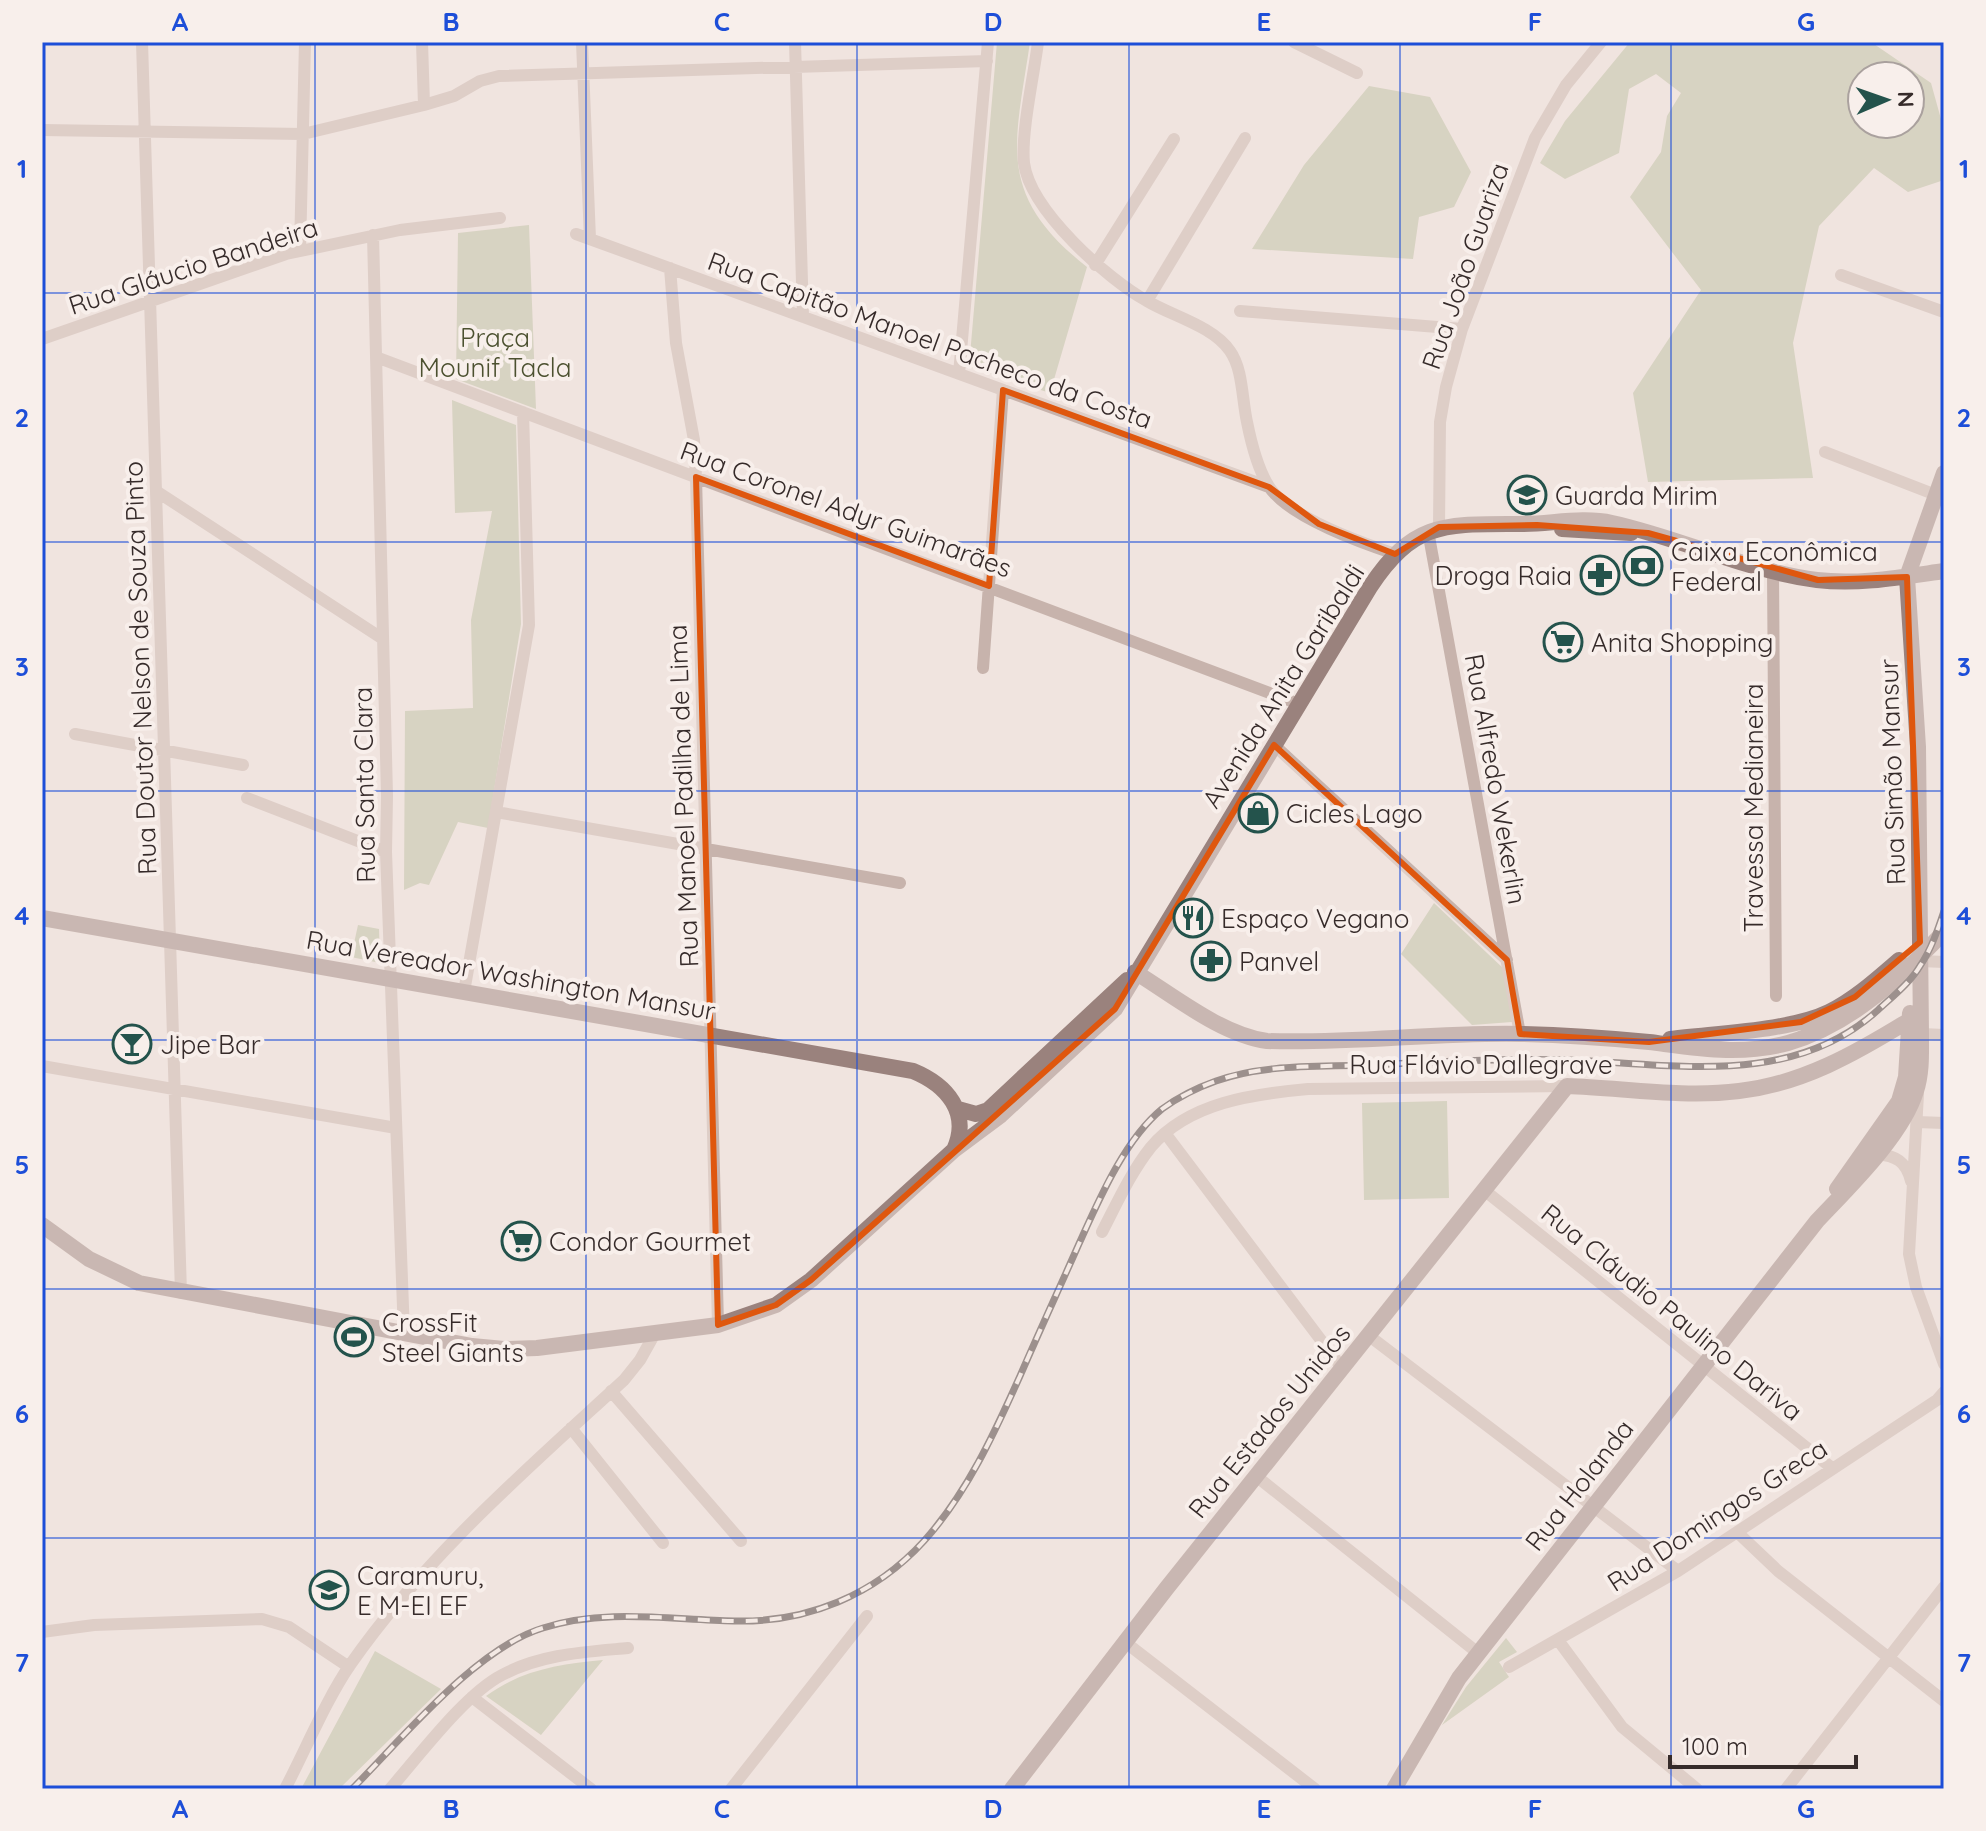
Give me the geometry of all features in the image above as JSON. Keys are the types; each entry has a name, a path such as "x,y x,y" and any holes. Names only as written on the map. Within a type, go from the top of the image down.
{"main road":[{"path":"1907,577 1944,473"},
{"path":"1434,529 1461,524 1537,525 1596,521 1648,533 1773,571 1840,582 1944,571"},
{"name":"Avenida Anita Garibaldi","path":"42,1225 89,1259 139,1283 404,1334 504,1349 654,1335 718,1325 759,1312 794,1294 954,1150 1001,1115 1115,1009 1370,587 1395,554 1434,529"},
{"name":"Rua Simão Mansur","path":"1907,577 1918,747 1921,1034 1913,1078"},
{"name":"Rua Vereador Washington Mansur","path":"42,918 913,1071 935,1083 958,1109"},
{"name":"Rua Flávio Dallegrave","path":"1649,1042 1801,1022 1828,1012 1920,956 1944,919"},
{"name":"Rua Flávio Dallegrave","path":"1135,972 1239,1035 1267,1041 1520,1034 1649,1042 1728,1052 1749,1051 1787,1043 1839,1022 1864,1006 1944,932"},
{"name":"Rua Simão Mansur","path":"1913,1078 1908,1021 1920,956"},
{"name":"Avenida Anita Garibaldi","path":"958,1109 976,1114 988,1110 1135,972"},
{"path":"1890,982 1905,979 1915,990"},
{"name":"Rua Flávio Dallegrave","path":"1567,1086 1698,1093 1740,1091 1774,1084 1834,1063 1908,1021"},
{"name":"Rua Holanda","path":"1394,1789 1446,1696 1478,1653 1817,1221 1877,1154 1904,1118 1916,1093 1913,1078"},
{"name":"Rua Holanda","path":"1817,1221 1913,1078"},
{"name":"Rua Estados Unidos","path":"1012,1789 1256,1476 1567,1086"},
{"path":"954,1150 961,1130 958,1109"}],"street":[{"name":"Rua Doutor Nelson de Souza Pinto","path":"142,42 181,1293"},
{"path":"300,250 305,42"},
{"path":"422,42 424,105"},
{"path":"582,42 590,239"},
{"path":"795,42 803,317"},
{"path":"959,374 988,42"},
{"path":"1038,42 1024,149 1026,172 1035,191 1054,219 1095,265 1147,301 1213,335 1229,350 1236,364 1251,441 1269,487"},
{"path":"1294,42 1357,73"},
{"name":"Rua João Guariza","path":"1434,529 1440,422 1462,329 1535,138 1566,85 1601,42"},
{"path":"42,130 303,134 454,96 489,78 987,61"},
{"path":"1147,301 1245,138"},
{"path":"1095,265 1174,139"},
{"name":"Rua Gláucio Bandeira","path":"42,339 300,250 373,235 500,218"},
{"name":"Rua Capitão Manoel Pacheco da Costa","path":"576,234 1269,487 1319,524 1395,554"},
{"name":"Rua Santa Clara","path":"373,235 386,852 404,1334"},
{"name":"Rua Manoel Padilha de Lima","path":"670,268 676,343 694,440 696,477 718,1325"},
{"path":"1841,275 1944,312"},
{"path":"1240,311 1462,329"},
{"name":"Rua Coronel Adyr Guimarães","path":"376,357 1299,704"},
{"path":"983,668 1003,390"},
{"path":"464,992 529,625 523,412"},
{"path":"1825,452 1936,495"},
{"path":"156,491 383,639"},
{"name":"Rua Alfredo Wekerlin","path":"1434,529 1520,1034"},
{"name":"Travessa Medianeira","path":"1773,571 1776,996"},
{"path":"75,734 243,765"},
{"path":"1274,745 1507,960"},
{"path":"247,798 386,852"},
{"path":"496,812 900,883"},
{"path":"1920,956 1944,962"},
{"path":"1921,1034 1944,1035"},
{"path":"42,1066 396,1128"},
{"name":"Rua Simão Mansur","path":"1913,1078 1917,1122 1909,1240 1912,1270 1944,1364"},
{"name":"Rua Flávio Dallegrave","path":"1102,1232 1137,1167 1165,1133 1197,1112 1277,1092 1407,1086 1567,1086"},
{"path":"1917,1122 1944,1123"},
{"path":"1165,1133 1342,1368"},
{"path":"1877,1154 1898,1158 1909,1172 1913,1185"},
{"name":"Rua Cláudio Paulino Dariva","path":"1484,1190 1832,1468"},
{"path":"285,1789 349,1667 409,1588 446,1547 632,1371 654,1335"},
{"path":"1368,1335 1678,1571"},
{"path":"611,1391 741,1541"},
{"name":"Rua Domingos Greca","path":"1509,1667 1678,1571 1937,1400 1944,1392"},
{"path":"571,1428 663,1543"},
{"path":"1256,1476 1478,1653"},
{"path":"1737,1532 1778,1571 1944,1701"},
{"path":"1786,1789 1944,1587"},
{"path":"731,1789 867,1616"},
{"path":"42,1632 94,1625 262,1619 289,1627 349,1667"},
{"path":"1558,1640 1622,1727 1697,1789"},
{"path":"1125,1642 1315,1789"},
{"path":"390,1789 472,1697 502,1675 546,1659 628,1648"},
{"path":"472,1697 591,1789"}],"highlighted area":[{"path":"1003,390 1269,487 1319,524 1395,554 1439,527 1537,525 1648,533 1818,580 1907,577 1920,942 1855,997 1801,1022 1649,1042 1520,1034 1507,960 1274,745 1115,1009 811,1280 776,1305 718,1325 696,477 989,586"}],"green space":[{"path":"997,42 1030,42 1017,139 1018,166 1037,216 1058,241 1087,267 1050,393 969,367"},
{"path":"1630,42 1871,42 1897,60 1846,60 1846,140 1926,140 1926,80 1931,83 1944,130 1944,180 1908,192 1874,168 1819,226 1793,343 1813,478 1648,482 1633,393 1701,290 1630,197 1661,152 1667,116 1681,93 1656,74 1629,89 1619,153 1565,179 1540,163 1565,121"},
{"path":"1369,86 1430,97 1471,172 1454,207 1419,217 1413,259 1252,249 1304,165"},
{"name":"Praça Mounif Tacla","path":"529,225 536,409 456,379 458,233"},
{"path":"452,400 516,425 521,624 488,828 458,822 429,885 420,883 404,890 405,711 473,708 471,620 492,511 455,513"},
{"path":"1434,903 1504,969 1512,1022 1472,1025 1401,954"},
{"path":"358,925 379,929 380,963 351,957"},
{"path":"1447,1101 1449,1198 1364,1200 1362,1103"},
{"path":"1506,1638 1517,1652 1499,1662 1509,1677 1442,1725 1466,1687"},
{"path":"375,1651 441,1689 339,1789 301,1789"},
{"path":"603,1660 541,1735 486,1696 527,1674"}],"railway":[{"path":"352,1789 466,1675 518,1639 543,1628 590,1618 734,1621 788,1617 813,1611 862,1591 905,1560 939,1523 990,1441 1094,1210 1124,1154 1148,1122 1181,1097 1209,1083 1234,1076 1290,1067 1518,1060 1691,1067 1770,1061 1808,1051 1844,1035 1878,1010 1916,972 1931,946 1944,911"}],"place":[{"name":"Guarda Mirim","path":"1527,495"},
{"name":"Caixa Econômica Federal","path":"1643,566"},
{"name":"Droga Raia","path":"1600,575"},
{"name":"Anita Shopping","path":"1563,642"},
{"name":"Cicles Lago","path":"1258,813"},
{"name":"Espaço Vegano","path":"1193,918"},
{"name":"Panvel","path":"1211,961"},
{"name":"Jipe Bar","path":"132,1044"},
{"name":"Condor Gourmet","path":"521,1241"},
{"name":"CrossFit Steel Giants","path":"354,1337"},
{"name":"Caramuru, E M-EI EF","path":"329,1590"}]}
